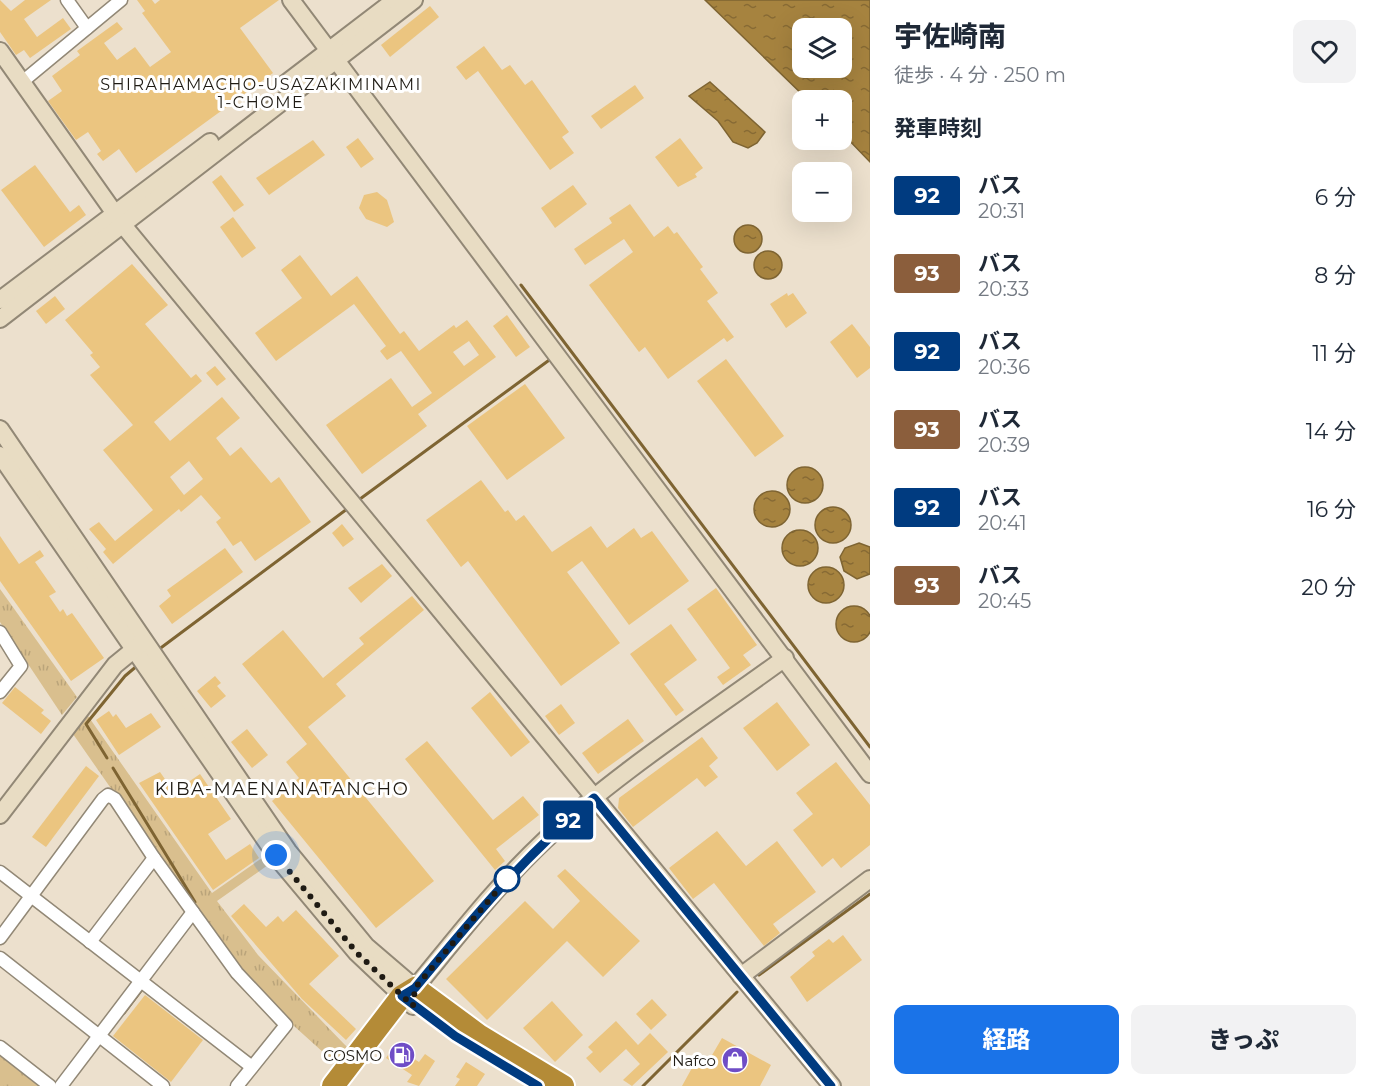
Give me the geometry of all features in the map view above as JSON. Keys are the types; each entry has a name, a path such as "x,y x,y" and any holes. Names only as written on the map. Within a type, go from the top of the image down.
{"highway":[{"path":"333,1086 410,997"},
{"path":"351,1086 410,997"},
{"path":"410,997 464,1042 538,1086"},
{"path":"410,997 562,1086"}],"street":[{"path":"67,0 87,28"},
{"path":"21,82 121,0"},
{"path":"291,0 870,774"},
{"path":"332,56 395,0"},
{"path":"0,319 119,220 332,56 414,0"},
{"path":"1,56 119,220 831,1086"},
{"path":"0,300 119,220"},
{"path":"0,429 280,861 357,953 410,997 498,887 545,840 594,798 785,658"},
{"path":"0,455 138,645"},
{"path":"0,632 21,666 0,692"},
{"path":"0,815 115,665 138,645"},
{"path":"1,933 108,795 115,800 237,973 286,1025 237,1086"},
{"path":"90,942 154,858"},
{"path":"0,872 252,1067"},
{"path":"741,976 870,879"},
{"path":"61,1086 193,912"},
{"path":"0,958 163,1086"},
{"path":"0,1047 50,1086"}],"green space":[{"path":"0,589 77,697 62,715 0,622"},
{"path":"88,716 212,893 262,858 268,865 217,901 258,955 347,1047 335,1063 294,1026 240,968 193,906 73,734"},
{"path":"0,1056 40,1086 0,1086"}],"water":[{"path":"705,0 870,0 870,162 852,143 852,90 798,90"},
{"path":"710,82 765,132 757,143 748,148 733,142 718,121 689,96"},
{"path":"748,225 758,229 762,239 758,249 748,253 738,249 734,239 738,229"},
{"path":"768,251 778,255 782,265 778,275 768,279 758,275 754,265 758,255"},
{"path":"805,467 818,472 823,485 818,498 805,503 792,498 787,485 792,472"},
{"path":"772,491 785,496 790,509 785,522 772,527 759,522 754,509 759,496"},
{"path":"833,507 846,512 851,525 846,538 833,543 820,538 815,525 820,512"},
{"path":"800,530 813,535 818,548 813,561 800,566 787,561 782,548 787,535"},
{"path":"859,543 870,547 870,574 857,579 844,571 840,557 845,548"},
{"path":"826,567 839,572 844,585 839,598 826,603 813,598 808,585 813,572"},
{"path":"854,606 867,611 870,617 870,631 867,637 854,642 841,637 836,624 841,611"}],"building":[{"path":"0,0 11,11 25,0 51,0 24,19 37,37 63,18 71,29 30,58 24,50 16,55 0,32"},
{"path":"137,0 152,0 155,4 160,0 279,0 240,28 273,73 136,173 119,149 103,161 97,154 101,151 88,132 76,140 48,101 62,91 52,76 80,55 77,51 117,22 123,29 104,43 117,60 135,47 150,67 171,52 142,13 145,11"},
{"path":"430,6 439,17 390,57 381,45"},
{"path":"484,46 502,70 510,65 525,85 532,80 569,132 562,137 574,153 550,170 478,71 466,80 456,67"},
{"path":"635,85 644,98 601,129 591,116"},
{"path":"358,138 374,159 361,168 346,147"},
{"path":"680,138 703,168 695,174 697,177 678,187 655,157"},
{"path":"313,140 325,155 269,195 256,178"},
{"path":"35,165 70,212 79,205 86,215 44,247 1,190"},
{"path":"221,175 244,205 234,212 212,182"},
{"path":"573,185 587,204 555,228 541,208"},
{"path":"377,192 387,200 394,222 387,227 366,219 359,208 364,195"},
{"path":"630,204 654,237 668,226 674,234 677,232 703,267 700,269 718,293 707,301 734,337 727,342 724,338 668,379 645,347 639,352 589,285 633,252 624,239 585,265 574,249 612,223 609,218"},
{"path":"233,217 256,248 242,258 220,227"},
{"path":"300,255 331,296 357,276 400,334 404,331 419,351 454,325 456,328 467,320 496,357 418,414 427,426 362,474 326,425 391,378 412,407 432,393 401,351 387,360 380,351 386,346 354,304 276,361 255,333 302,298 281,270","holes":["469,341 479,355 464,366 453,352"]},
{"path":"132,264 168,305 145,324 191,378 196,374 202,381 154,422 170,441 222,397 240,418 216,438 230,456 241,447 271,483 279,477 311,522 255,561 241,541 233,546 216,522 221,518 201,495 181,512 179,509 113,564 103,552 106,549 89,529 99,522 115,541 153,510 103,450 133,425 90,375 100,367 90,355 93,353 65,320","holes":["189,461 203,479 184,495 170,477"]},
{"path":"787,293 788,296 793,293 807,313 786,328 770,304"},
{"path":"55,296 65,309 46,324 36,311"},
{"path":"507,315 530,347 516,357 493,326"},
{"path":"852,324 870,347 870,368 857,378 830,342"},
{"path":"726,359 784,436 755,457 697,381"},
{"path":"215,366 226,379 217,386 206,373"},
{"path":"525,384 565,438 507,480 467,426"},
{"path":"481,480 505,512 508,510 516,521 524,515 552,552 591,526 607,548 634,528 641,538 652,531 689,581 629,625 582,561 567,572 620,643 561,686 468,561 461,567 426,520"},
{"path":"342,524 354,539 343,547 332,533"},
{"path":"0,536 19,564 40,550 44,556 35,562 56,592 49,596 60,612 63,609 67,616 72,613 104,658 71,681 0,581"},
{"path":"225,548 243,572 172,624 159,606 171,596 167,590"},
{"path":"382,564 392,576 361,603 348,588"},
{"path":"716,588 757,645 743,655 751,665 723,685 717,677 730,668 687,609"},
{"path":"412,596 424,610 336,684 346,696 308,727 434,881 376,928 272,801 299,778 286,762 307,744 242,664 283,630 323,678 364,644 359,638"},
{"path":"671,624 697,660 664,684 684,710 676,716 630,654"},
{"path":"215,676 221,683 217,686 226,696 211,708 197,691"},
{"path":"15,687 44,710 41,713 51,721 41,734 2,703"},
{"path":"490,692 530,742 511,757 471,708"},
{"path":"777,702 810,745 777,771 743,728"},
{"path":"561,704 575,723 559,735 545,716"},
{"path":"109,711 113,717 116,714 126,728 151,713 161,727 119,755 96,720"},
{"path":"628,719 644,741 598,774 582,753"},
{"path":"247,729 268,755 252,768 231,742"},
{"path":"702,737 718,758 709,766 718,777 705,787 697,778 633,827 618,808 619,798"},
{"path":"427,741 493,820 523,796 539,815 496,849 505,861 495,870 405,759"},
{"path":"836,762 870,805 870,845 841,868 833,858 822,867 793,830 813,814 796,793"},
{"path":"86,766 99,776 46,847 32,837"},
{"path":"160,772 174,792 200,774 231,819 208,834 226,860 250,844 259,858 213,890 139,783"},
{"path":"717,831 746,866 777,841 816,892 773,924 780,933 764,946 714,883 693,899 669,868"},
{"path":"565,869 640,941 603,977 567,941 487,1020 446,979 525,901 553,929 580,901 557,876"},
{"path":"244,904 266,927 278,916 283,922 296,910 339,956 309,984 356,1029 346,1040 302,999 231,916"},
{"path":"843,935 862,960 807,1002 790,977 815,956 812,952 829,939 833,943"},
{"path":"145,995 203,1040 171,1082 113,1036"},
{"path":"652,999 667,1015 651,1030 636,1014"},
{"path":"552,1001 583,1035 555,1062 523,1028"},
{"path":"616,1021 638,1045 650,1033 668,1052 632,1086 623,1080 640,1064 626,1049 600,1073 586,1058 593,1052 588,1047"},
{"name":"Nafco","path":"722,1038 771,1065 760,1086 682,1086 698,1057 708,1062"},
{"path":"394,1046 419,1062 425,1054 435,1061 419,1086 407,1082 412,1075 386,1058"},
{"path":"466,1062 485,1074 477,1086 455,1086 460,1079 456,1077"}],"waterway":[{"path":"521,285 870,747"},
{"path":"360,499 552,358"},
{"path":"158,650 347,509"},
{"path":"107,758 86,724 125,676 138,665"},
{"path":"113,768 195,902"},
{"path":"759,975 870,894"},
{"path":"124,1013 143,988"},
{"path":"643,1086 737,992"}],"bus line":[{"name":"92","path":"538,1086 455,1036 402,996 415,988 498,887 545,840 594,798 831,1086"}],"place":[{"name":"COSMO","path":"402,1055"},
{"name":"Nafco","path":"735,1060"}],"district":[{"name":"SHIRAHAMACHO-USAZAKIMINAMI 1-CHOME","path":"261,93"},
{"name":"KIBA-MAENANATANCHO","path":"282,789"}],"route":[{"path":"276,855 357,953 413,1006 415,988 513,872 507,879"}]}
